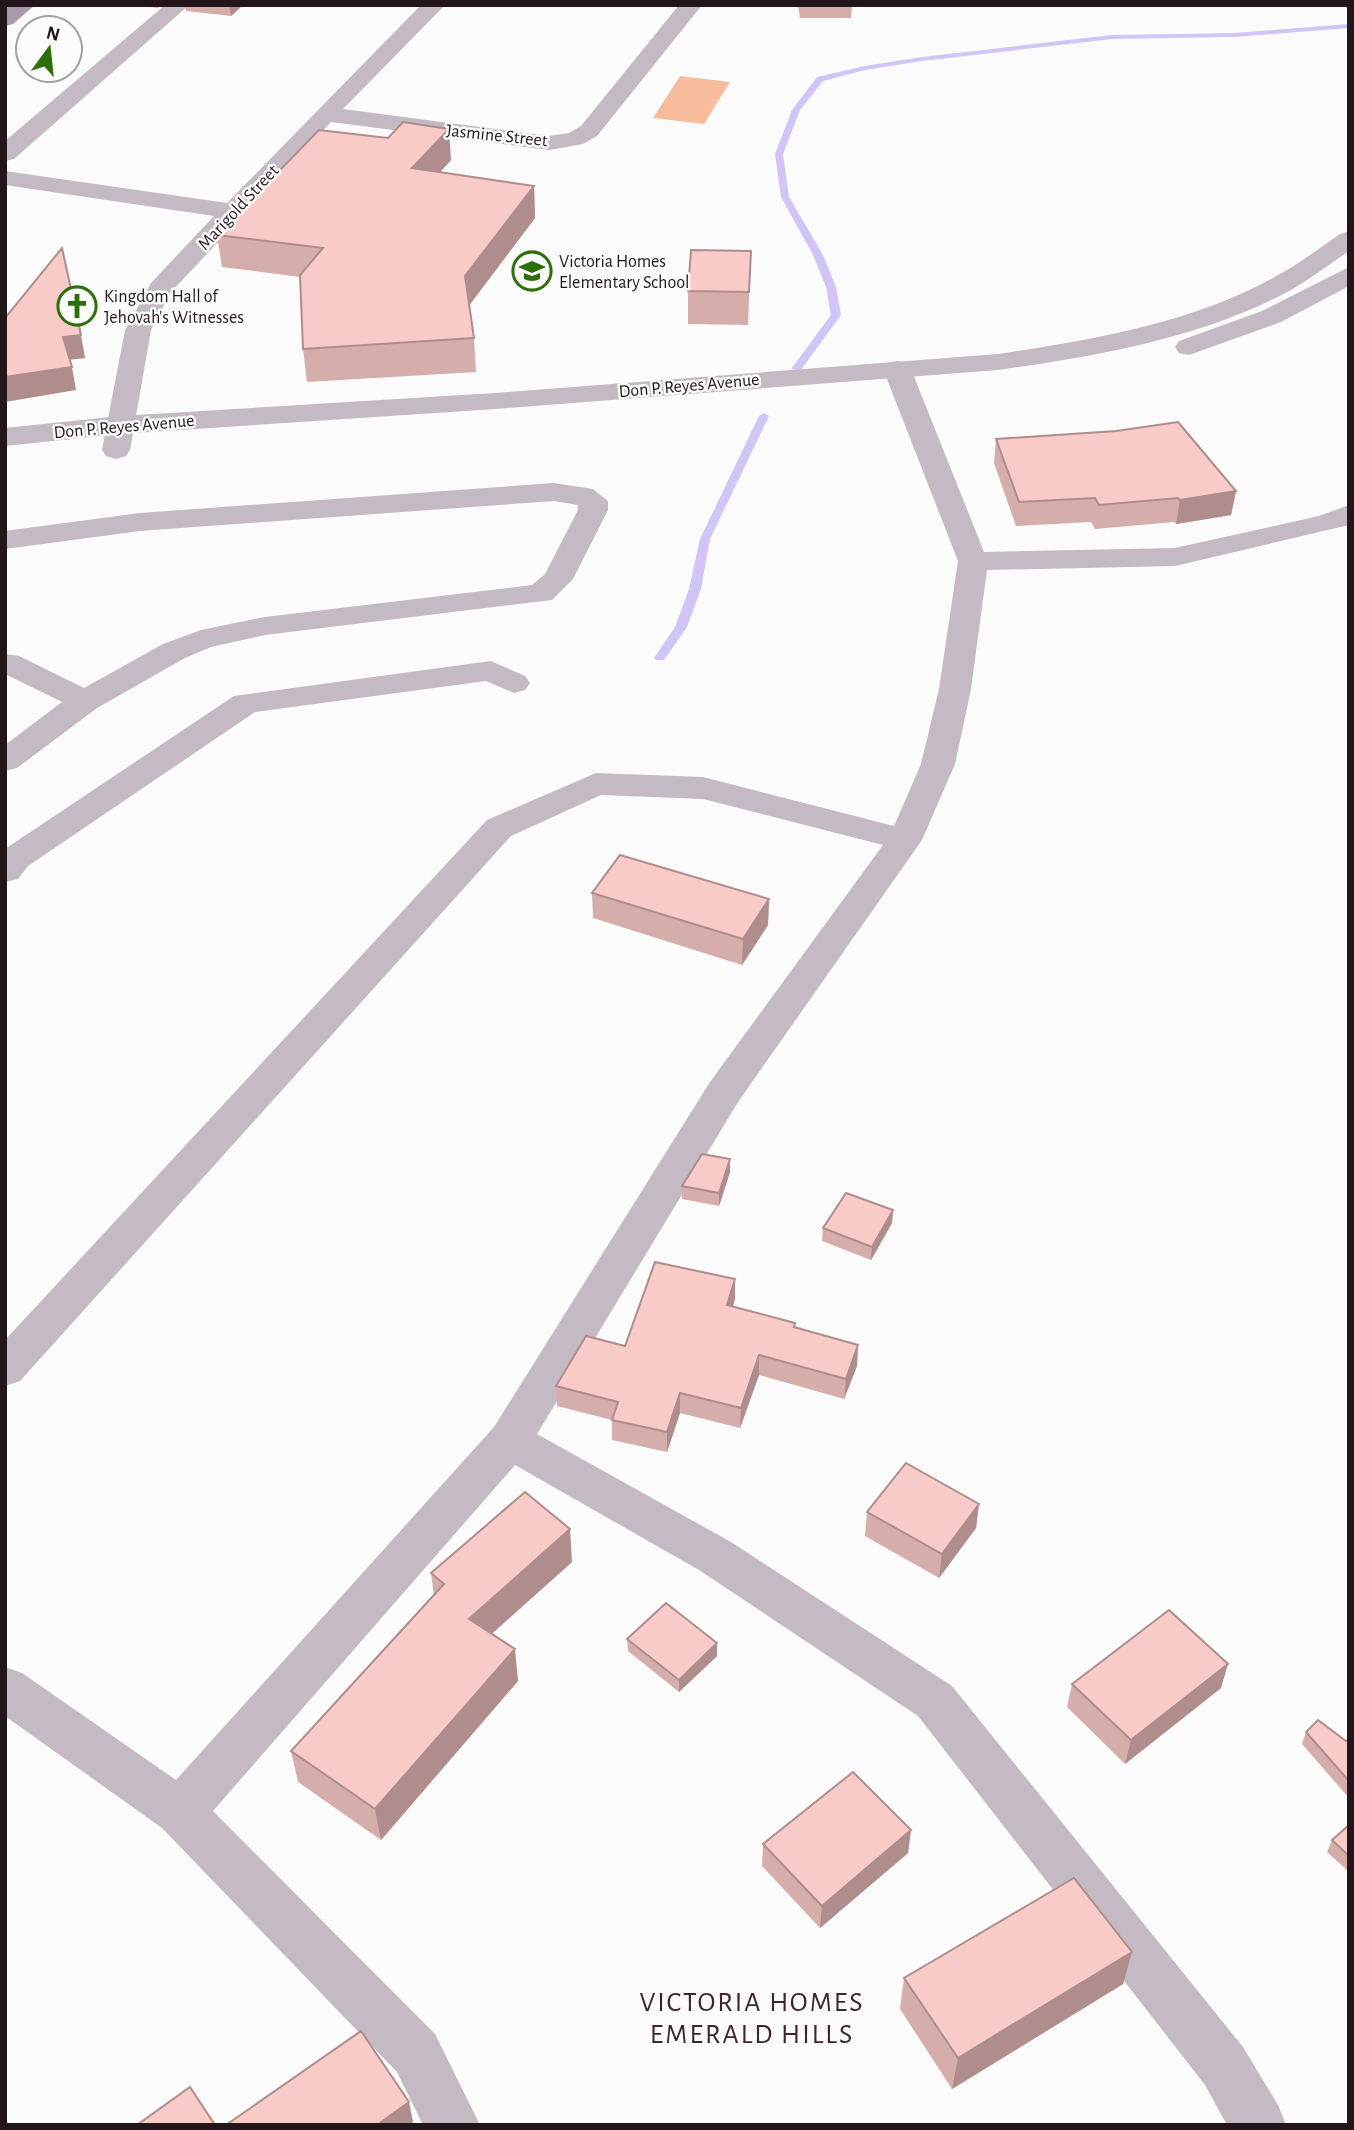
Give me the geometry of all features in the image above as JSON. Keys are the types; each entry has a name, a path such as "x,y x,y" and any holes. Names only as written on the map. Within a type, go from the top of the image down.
{"main road":[{"path":"5,19 24,5"}],"street":[{"path":"5,153 178,5"},
{"name":"Marigold Street","path":"118,437 138,330 160,289 325,114 434,5"},
{"name":"Jasmine Street","path":"325,114 549,143 575,139 589,131 691,5"},
{"path":"5,178 235,212"},
{"name":"Don P. Reyes Avenue","path":"901,380 1076,351 1211,314 1274,288 1349,239"},
{"name":"Don P. Reyes Avenue","path":"5,437 118,437 535,421 901,380 1095,372 1243,330 1310,300 1349,275"},
{"path":"180,1812 510,1440 724,1092 905,839 938,764 956,689 973,561 901,380"},
{"name":"Don P. Reyes Avenue","path":"5,460 118,437"},
{"path":"5,540 140,522 554,492 583,495 593,502 593,510 558,579 541,593 265,626 201,640 174,651 85,701 5,761"},
{"path":"973,561 1175,557 1342,523"},
{"path":"8,663 85,701"},
{"path":"9,861 246,703 491,671 514,683"},
{"path":"5,1369 499,828 596,784 703,788 905,839"},
{"path":"510,1440 715,1556 934,1701 1224,2066 1258,2125"},
{"path":"5,1688 180,1812 416,2053 452,2125"}],"shaded area":[{"path":"680,76 730,82 704,124 653,118"}],"building":[{"path":"403,122 449,129 412,168 534,186 465,276 474,338 303,349 300,275 323,248 217,235 319,130 388,138"},
{"path":"62,248 81,335 63,337 72,367 5,377 5,318"},
{"path":"691,250 751,251 749,292 688,291"},
{"path":"1178,422 1236,491 1180,500 1178,498 1099,505 1095,498 1019,502 996,439 1116,431"},
{"path":"620,855 769,899 743,939 592,893"},
{"path":"702,1154 730,1159 719,1193 682,1186"},
{"path":"846,1193 893,1210 872,1247 823,1228"},
{"path":"655,1262 735,1279 727,1305 795,1323 794,1327 858,1345 846,1379 759,1355 741,1408 680,1393 667,1432 612,1420 618,1402 556,1386 586,1336 625,1346"},
{"path":"906,1463 979,1504 942,1554 867,1512"},
{"path":"525,1492 570,1529 469,1619 515,1649 375,1809 291,1751 444,1584 431,1573"},
{"path":"666,1603 717,1643 679,1680 627,1639"},
{"path":"1169,1610 1228,1664 1131,1740 1072,1684"},
{"path":"1318,1720 1346,1741 1349,1739 1349,1781 1306,1732"},
{"path":"853,1772 911,1830 822,1906 763,1844"},
{"path":"1349,1825 1349,1856 1332,1840"},
{"path":"1074,1878 1132,1952 958,2058 904,1978"},
{"path":"361,2031 409,2102 377,2125 226,2125"},
{"path":"190,2087 215,2125 137,2125"}],"waterway":[{"path":"796,369 836,315 831,287 818,255 785,197 779,154 796,110 820,79 865,68 922,59 1112,37 1234,35 1349,26"},
{"path":"660,658 681,627 695,589 705,539 764,416"}],"place":[{"name":"Victoria Homes Elementary School","path":"532,271"},
{"name":"Kingdom Hall of Jehovah's Witnesses","path":"77,306"}],"district":[{"name":"VICTORIA HOMES EMERALD HILLS","path":"752,2017"}]}
